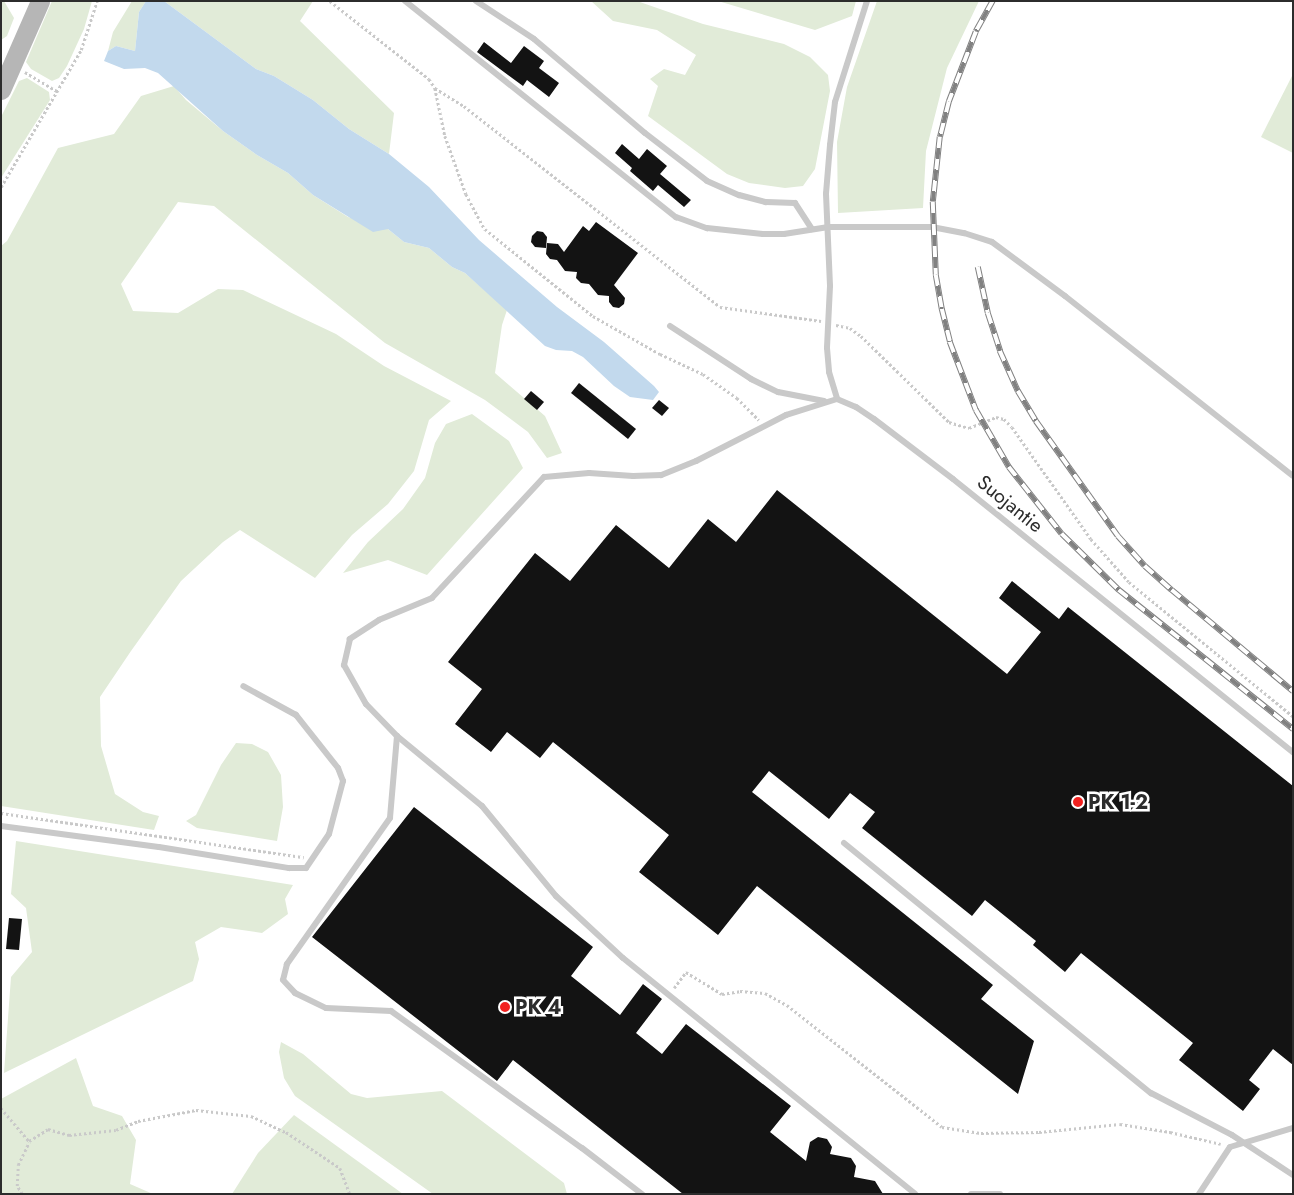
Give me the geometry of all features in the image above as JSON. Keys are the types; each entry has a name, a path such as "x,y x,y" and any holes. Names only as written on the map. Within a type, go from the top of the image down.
{"main road":[{"path":"1,90 40,1"}],"lane":[{"path":"405,1 676,217 706,228 763,234 828,227 932,227 964,233 992,242 1065,296 1293,476"},
{"path":"476,1 534,39 645,133 707,181 739,195 766,202 795,203 812,230"},
{"path":"867,1 835,102 826,194 830,286 828,322 829,372 837,399 786,415 696,461 661,475 633,476 589,473 544,477 432,598 378,620 350,639 344,665 366,704 397,736 482,806 556,896 623,958 915,1194"},
{"path":"670,326 751,379 778,392 828,401"},
{"name":"Suojantie","path":"837,399 868,415 953,479 1293,752"},
{"path":"1,826 159,847 290,868 306,868 329,834 343,781 338,768 296,715 243,686"},
{"path":"397,736 390,818 287,964 283,980 295,993 326,1008 391,1011 582,1148 642,1194"},
{"path":"844,844 1151,1093 1232,1136 1293,1175"},
{"path":"1199,1194 1230,1147 1293,1128"},
{"path":"970,1194 1000,1194"}],"path":[{"path":"1,187 82,50 97,1"},
{"path":"330,1 429,79 435,88 445,136 466,194 485,229 593,316 660,354 703,374 737,398 759,420 763,427"},
{"path":"23,71 58,92"},
{"path":"435,88 464,106 720,308 828,322 850,328 861,336 949,422 969,428 996,417 1004,419 1012,427 1091,540 1129,582 1293,716"},
{"path":"1,813 314,858"},
{"path":"668,995 686,972 722,994 740,991 765,993 786,1005 942,1128 981,1133 1039,1132 1120,1124 1170,1132 1230,1147"},
{"path":"1,1108 29,1141"},
{"path":"22,1194 17,1186 18,1165 29,1141 48,1129 69,1135 116,1130 138,1121 196,1110 251,1116 286,1132 340,1168 350,1194"}],"green space":[{"path":"1,1 4,1 14,18 7,36 1,40"},
{"path":"52,1 92,1 84,29 67,66 59,78 52,81 31,69 26,62"},
{"path":"132,1 146,1 139,12 135,51 116,46 108,51 113,32"},
{"path":"164,1 313,1 300,21 394,113 389,154 349,129 313,100 274,76 256,69"},
{"path":"591,1 637,1 703,24 784,44 810,57 828,75 830,91 815,169 803,186 785,188 749,183 727,174 648,116 658,86 650,79 664,69 685,75 696,55 657,30 613,21"},
{"path":"718,1 856,1 852,16 815,30"},
{"path":"877,1 979,1 947,68 926,151 923,208 838,213 837,142 847,87"},
{"path":"1293,74 1293,153 1261,137"},
{"path":"27,78 49,92 50,100 1,178 1,117 19,81"},
{"path":"174,86 186,100 223,131 257,155 288,173 313,195 348,217 388,229 404,242 429,248 452,267 465,273 507,310 502,325 495,373 545,416 562,453 547,458 528,432 485,400 385,343 214,206 178,202 121,284 133,311 178,313 218,289 243,290 336,334 384,366 451,401 429,420 414,471 388,504 352,535 315,578 240,530 223,542 181,581 131,651 100,697 101,746 115,794 143,812 159,816 154,830 1,806 1,246 7,241 58,148 114,134 141,96"},
{"path":"472,414 509,441 523,468 427,575 388,560 343,573 368,542 403,509 425,478 435,443 446,424"},
{"path":"236,743 252,744 268,752 281,775 283,807 277,841 197,828 186,821 196,815 221,765"},
{"path":"16,841 293,885 285,899 288,914 262,933 221,927 195,942 199,959 193,981 4,1073 11,977 32,952 26,908 11,894"},
{"path":"281,1042 303,1054 351,1094 367,1098 442,1091 564,1183 567,1194 433,1194 295,1096 284,1078 279,1052"},
{"path":"76,1058 93,1106 122,1116 136,1140 130,1184 153,1194 1,1194 1,1099"},
{"path":"294,1115 403,1194 232,1194 258,1153"}],"water":[{"path":"146,1 164,1 256,69 274,76 313,100 349,129 389,154 429,187 479,240 557,307 604,342 654,386 659,392 653,400 630,397 614,386 583,357 572,351 556,350 545,346 465,273 452,267 429,248 404,242 388,229 373,232 313,195 288,173 257,155 223,131 158,73 145,68 124,69 104,61 108,51 116,46 135,51 139,12"}],"building":[{"path":"484,42 511,63 524,46 544,61 539,68 559,83 549,97 527,80 523,86 477,52"},
{"path":"622,144 639,159 647,149 667,166 660,174 691,200 684,207 658,185 653,191 630,171 632,168 615,153"},
{"path":"596,222 638,253 614,285 625,298 624,304 619,308 613,307 609,302 609,296 598,295 589,284 581,283 576,278 577,272 565,271 557,260 550,259 546,254 547,243 558,244 564,252 583,226 589,231"},
{"path":"537,231 543,232 547,237 546,248 535,247 531,242 532,236"},
{"path":"579,383 636,429 628,439 571,393"},
{"path":"531,391 544,402 537,410 524,399"},
{"path":"659,400 669,408 662,416 652,408"},
{"name":"PK 1-2","path":"777,490 1007,674 1041,632 999,598 1012,581 1059,619 1068,607 1293,786 1293,1065 1273,1049 1249,1080 1260,1089 1243,1111 1179,1060 1193,1043 1081,953 1065,972 1033,945 1036,941 985,900 972,916 862,828 875,812 850,793 829,819 769,771 752,792 993,985 981,999 1034,1041 1018,1094 757,886 718,935 639,872 669,835 553,742 540,758 507,732 491,752 455,724 482,689 448,662 535,553 570,581 616,525 669,568 708,519 736,542"},
{"name":"PK 4","path":"414,807 593,947 571,976 620,1015 643,984 662,999 636,1033 662,1054 686,1024 791,1106 770,1132 806,1161 810,1142 818,1137 827,1139 832,1147 830,1154 851,1158 856,1166 854,1177 875,1181 883,1194 683,1194 513,1060 497,1081 312,937"},
{"path":"9,918 22,919 19,950 6,949"}],"railway":[{"path":"993,1 976,32 949,102 940,137 933,202 936,275 942,309 950,342 976,410 1009,467 1062,534 1119,590 1293,729"},
{"path":"978,267 988,313 1000,351 1018,391 1036,421 1118,536 1145,566 1172,590 1293,691"}],"place":[{"name":"PK 1-2","path":"1078,802"},
{"name":"PK 4","path":"505,1007"}]}
